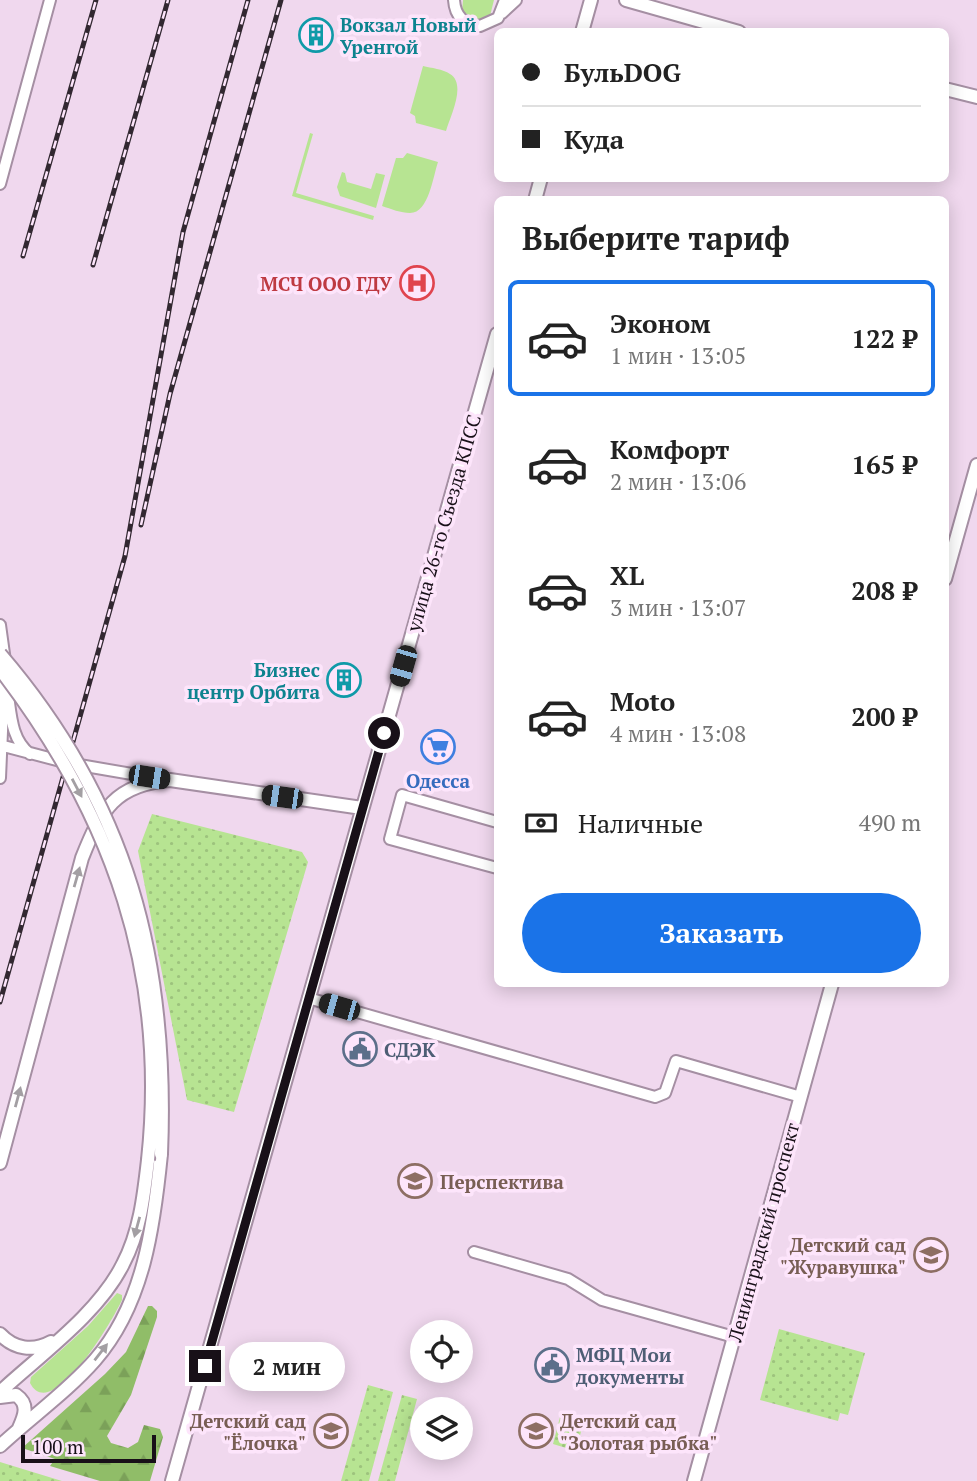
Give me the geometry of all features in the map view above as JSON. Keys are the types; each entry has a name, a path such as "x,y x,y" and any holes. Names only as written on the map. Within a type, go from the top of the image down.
{"main road":[{"path":"583,28 591,0"},
{"path":"626,0 725,28"},
{"path":"949,90 977,97"},
{"name":"улица 26-го Съезда КПСС","path":"173,1481 494,345"},
{"path":"949,565 977,465"},
{"path":"0,1446 53,1401 95,1360 115,1333 128,1309 141,1272 153,1220 161,1154 162,1084 158,1004 149,951 135,896 113,835 85,777 51,721 2,661"},
{"path":"0,1394 90,1310 124,1264 136,1233 145,1192 152,1124 151,1039 139,954 125,899 103,839 62,758 2,661"},
{"path":"0,1163 75,882 89,841 103,816 127,790 148,782 170,780 362,808"},
{"name":"Ленинградский проспект","path":"694,1481 831,987"},
{"path":"0,1334 23,1348 43,1346 61,1336"},
{"path":"0,1394 16,1395 23,1401 25,1413 19,1428"}],"street":[{"path":"0,184 4,153 50,0"},
{"path":"454,0 458,16 468,24 486,25 498,18 516,0"},
{"path":"498,18 505,0"},
{"path":"0,625 0,778"},
{"path":"2,661 15,733 23,748 31,754"},
{"path":"0,745 93,768 170,780"},
{"path":"494,821 402,795 390,839 494,867"},
{"path":"308,998 655,1097 665,1093 676,1061 801,1097"},
{"path":"474,1252 568,1279 602,1300 734,1337"}],"green space":[{"path":"463,0 494,0 490,16 483,21 462,12"},
{"path":"423,66 444,71 455,79 456,101 446,131 416,123 415,116 410,113"},
{"path":"310,133 313,134 296,193 374,216 373,220 292,196"},
{"path":"407,153 438,162 426,201 422,207 410,213 382,206 396,158 403,158"},
{"path":"342,172 345,173 347,182 371,189 376,173 385,175 376,208 340,196 337,187"},
{"path":"152,814 302,852 308,862 234,1112 187,1100 138,851"},
{"path":"117,1293 122,1295 122,1300 81,1364 67,1380 53,1390 40,1392 30,1383 31,1377 88,1326"},
{"path":"148,1306 157,1311 157,1317 131,1395 107,1436 111,1443 128,1448 138,1442 144,1425 160,1429 163,1437 150,1481 100,1481 50,1466 55,1459 22,1448 126,1352"},
{"path":"779,1329 865,1353 848,1415 840,1413 838,1421 760,1400"},
{"path":"368,1385 393,1392 369,1481 341,1481"},
{"path":"402,1395 410,1397 410,1425 395,1481 378,1481"},
{"path":"560,1417 583,1424 576,1451 553,1444"},
{"path":"0,1462 62,1481 0,1481"}],"railway":[{"path":"23,256 96,0"},
{"path":"93,265 168,0"},
{"path":"0,1002 125,556 183,232 248,0"},
{"path":"141,525 170,394 281,0"}],"place":[{"name":"Вокзал Новый Уренгой","path":"316,35"},
{"name":"МСЧ ООО ГДУ","path":"417,283"},
{"name":"Бизнес центр Орбита","path":"344,680"},
{"name":"Одесса","path":"438,747"},
{"name":"СДЭК","path":"360,1049"},
{"name":"Перспектива","path":"415,1181"},
{"name":"Детский сад \"Журавушка\"","path":"931,1255"},
{"name":"МФЦ Мои документы","path":"552,1365"},
{"name":"Детский сад \"Ёлочка\"","path":"331,1431"},
{"name":"Детский сад \"Золотая рыбка\"","path":"536,1431"}],"route":[{"path":"205,1366 384,733"}]}
